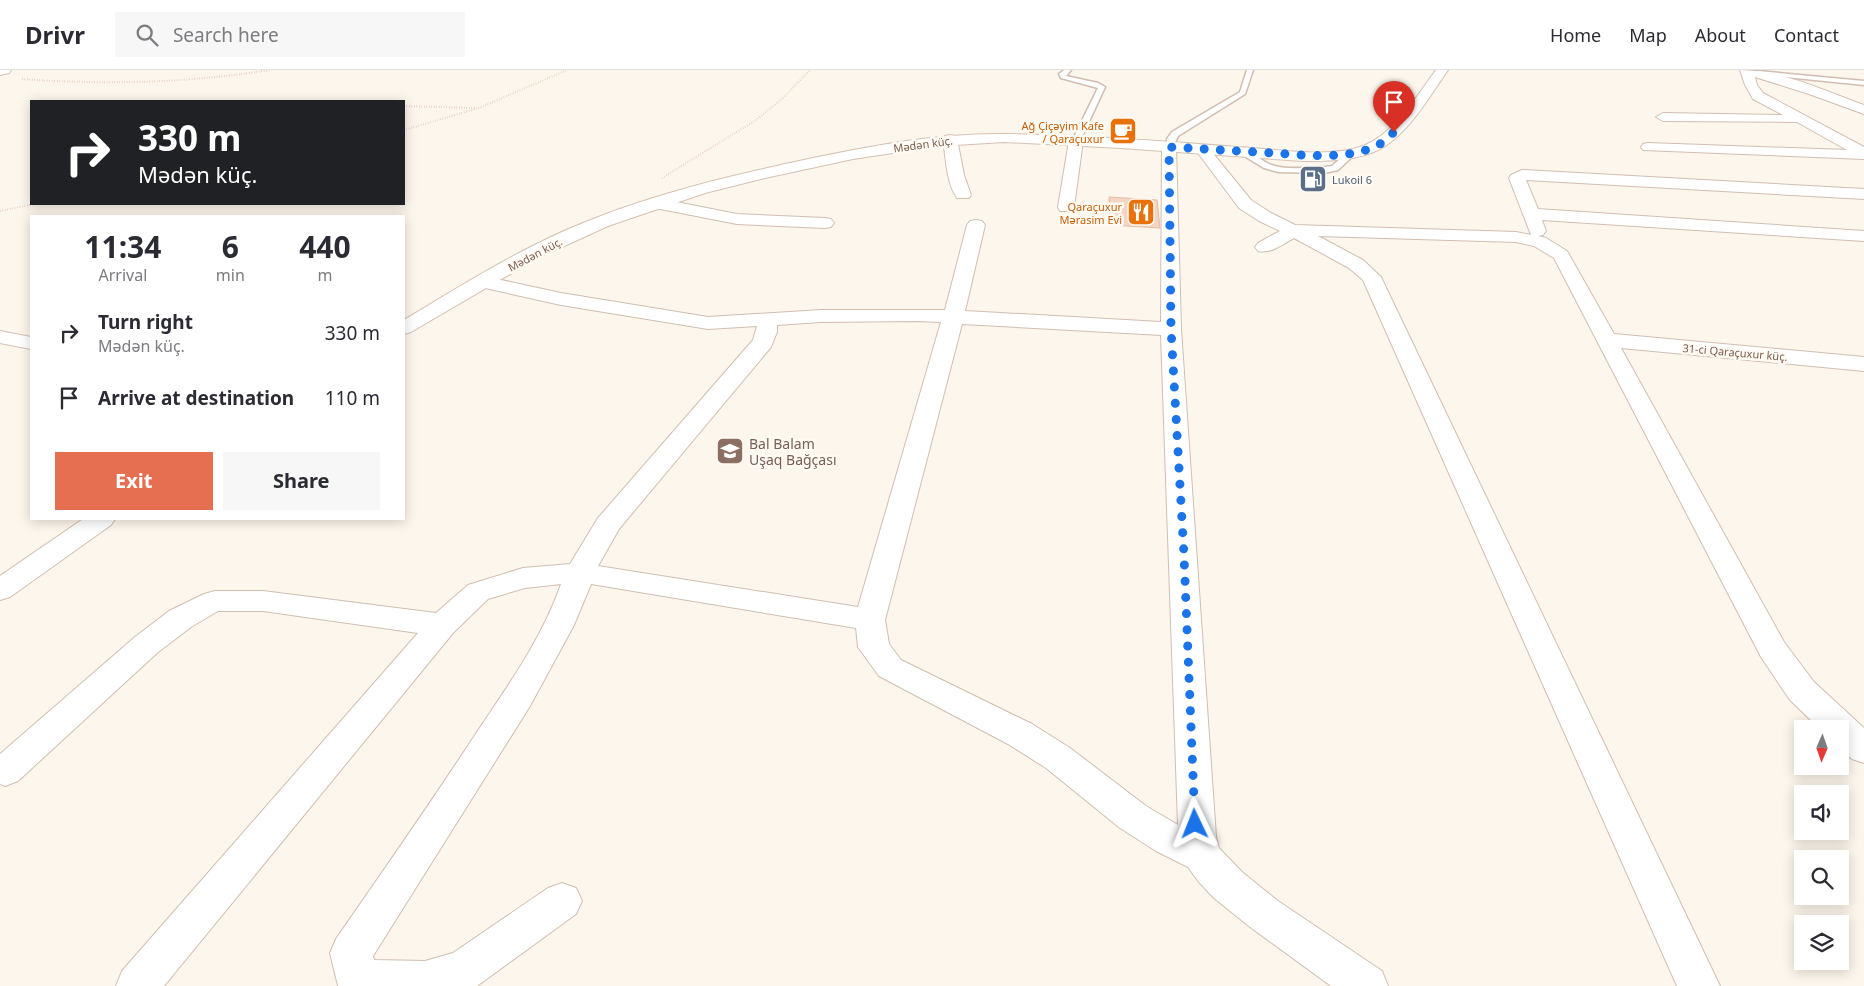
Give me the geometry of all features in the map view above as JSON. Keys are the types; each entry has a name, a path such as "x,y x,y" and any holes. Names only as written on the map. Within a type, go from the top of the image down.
{"street":[{"path":"0,71 5,70"},
{"name":"Mədən küç.","path":"405,327 568,236 656,202 720,184 896,147 950,139 985,138 1076,141 1310,155 1352,153 1366,150 1384,142 1394,132 1442,70"},
{"path":"1747,71 1814,91 1864,110"},
{"path":"1747,71 1755,93 1798,120 1864,154"},
{"path":"1663,117 1798,120"},
{"path":"950,139 956,175 963,195"},
{"path":"1066,207 1076,141"},
{"path":"1169,147 1171,329 1184,555 1195,824 1202,855"},
{"path":"1648,147 1864,154"},
{"path":"1202,149 1245,204 1265,217 1295,230 1356,264 1371,277 1699,986"},
{"path":"1540,242 1532,214 1517,178 1522,175 1864,194"},
{"path":"656,202 737,219 825,223"},
{"path":"1532,214 1864,236"},
{"path":"976,225 954,316 904,490 870,620 874,647 890,668 1020,734 1058,758 1133,817 1168,839 1202,855 1223,880 1264,914 1367,986"},
{"path":"1264,247 1295,230 1456,234 1516,238 1540,242 1561,255 1772,649 1802,691 1864,749"},
{"path":"483,282 561,298 708,323 821,316 954,316 1171,329"},
{"path":"562,901 463,971 425,982 357,981 351,953 439,821 518,697 559,625 592,549 608,524 763,342 767,332 767,320"},
{"path":"0,337 30,343"},
{"name":"31-ci Qaraçuxur küç.","path":"1607,340 1864,364"},
{"path":"0,590 100,520"},
{"path":"137,986 442,625 478,592 524,578 580,573 870,620"},
{"path":"5,771 146,645 200,607 214,601 263,601 442,625"}],"lane":[{"path":"1068,70 1062,74 1062,77 1102,87 1076,141"},
{"path":"1169,147 1171,139 1175,134 1244,93 1250,70"},
{"path":"1747,71 1864,83"}],"path":[{"path":"19,79 110,83 182,81 230,77 270,70"},
{"path":"405,130 437,122 479,108 568,70"},
{"path":"656,202 650,198 648,193 650,187 756,120 782,98 810,70"},
{"path":"405,106 479,108"},
{"path":"0,212 30,205"}],"building":[{"path":"1109,197 1157,200 1160,228 1110,225"}],"place":[{"name":"Ağ Çiçəyim Kafe / Qaraçuxur","path":"1123,131"},
{"name":"Lukoil 6","path":"1313,179"},
{"name":"Qaraçuxur Mərasim Evi","path":"1141,212"},
{"name":"Bal Balam Uşaq Bağçası","path":"730,451"}],"route":[{"path":"1195,824 1184,555 1171,329 1169,147 1310,155 1340,154 1374,147 1384,142 1394,132"}]}
